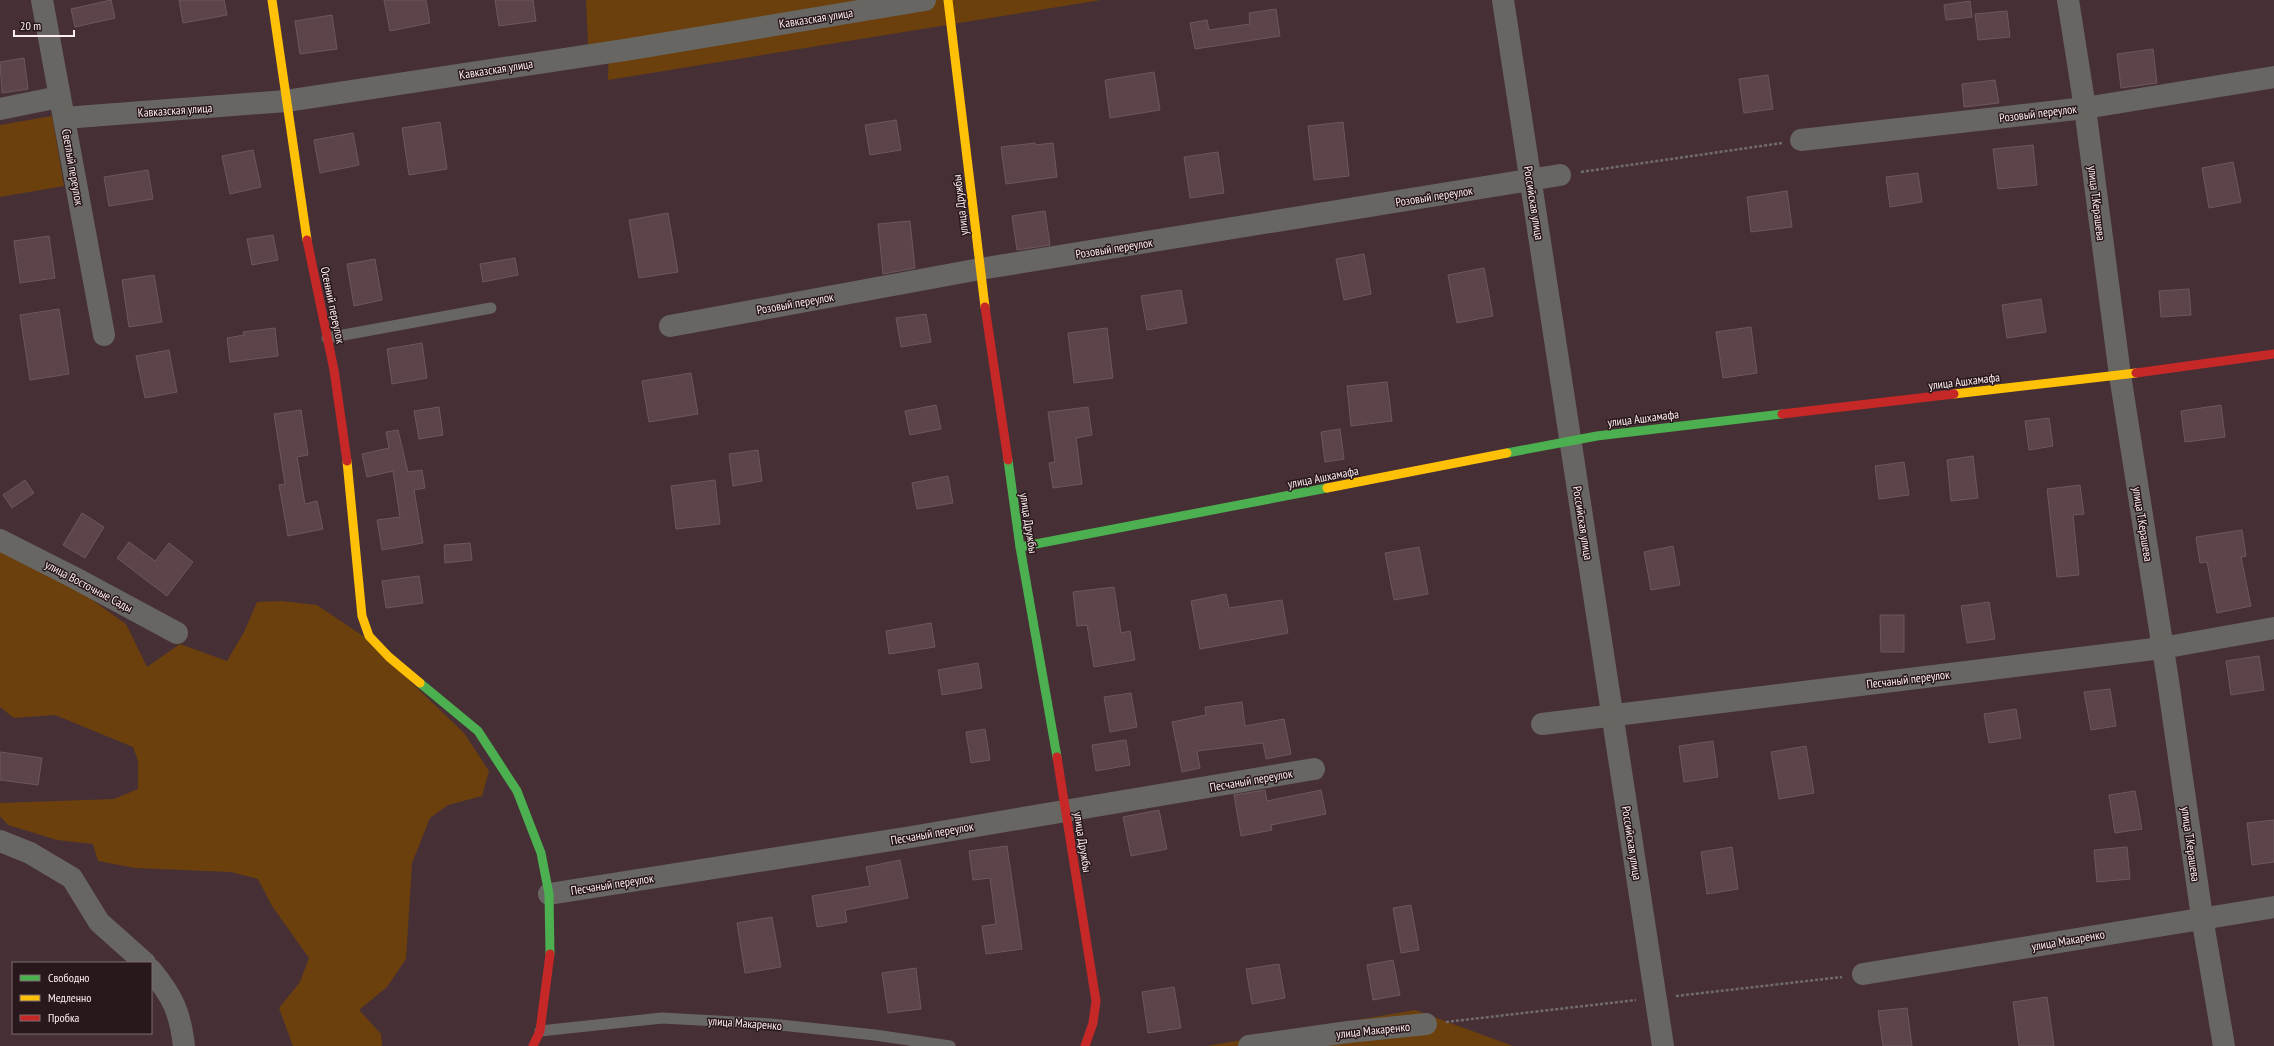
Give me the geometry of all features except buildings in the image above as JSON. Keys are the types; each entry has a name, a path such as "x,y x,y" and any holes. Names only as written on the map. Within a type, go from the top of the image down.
{"street":[{"name":"Светлый переулок","path":"42,0 104,335"},
{"name":"Осенний переулок","path":"272,0 308,247 327,338 350,481 362,616 369,636 389,657 478,731 517,791 541,853 549,894 551,943 540,1031 533,1046"},
{"name":"Кавказcкая улица","path":"64,118 286,101 631,49 925,0"},
{"name":"улица Дружбы","path":"948,0 980,269 1020,547 1066,810 1096,1001 1093,1023 1085,1046"},
{"name":"Российская улица","path":"1503,0 1663,1046"},
{"name":"улица Т.Керашева","path":"2068,0 2085,108 2120,376 2202,917 2224,1046"},
{"name":"Розовый переулок","path":"1801,140 2085,108 2274,78"},
{"path":"0,109 59,97"},
{"name":"Розовый переулок","path":"670,326 980,269 1560,175"},
{"name":"улица Ашхамафа","path":"1020,547 1597,436 2120,376 2274,354"},
{"name":"улица Восточные Сады","path":"0,540 75,578 177,633"},
{"name":"Песчаный переулок","path":"1542,724 2162,648 2274,628"},
{"name":"Песчаный переулок","path":"549,894 904,838 1314,769"},
{"path":"0,841 30,853 72,878 99,922 144,962"},
{"name":"улица Макаренко","path":"1862,974 2274,906"},
{"path":"152,971 167,989 181,1019 184,1046"},
{"name":"улица Макаренко","path":"1249,1046 1348,1032 1426,1024"}],"lane":[{"path":"327,338 491,308"},
{"name":"улица Макаренко","path":"540,1031 662,1018 778,1025 875,1035 950,1046"}],"path":[{"path":"1560,175 1801,140"}],"shaded area":[{"path":"586,0 1101,0 608,80 609,43 588,44"},
{"path":"52,116 64,186 0,197 0,125"},
{"path":"0,548 85,595 126,624 147,667 180,644 227,661 244,632 257,602 281,601 317,605 363,636 464,733 489,771 482,796 448,805 430,818 412,863 406,959 387,987 359,1010 381,1034 382,1046 293,1046 279,1008 300,982 309,958 272,906 258,879 231,872 135,868 98,861 93,844 57,840 8,825 0,816 0,803 114,799 138,789 138,761 133,747 55,715 14,718 0,707"},
{"path":"1415,1010 1513,1046 1207,1046"}],"traffic: fast":[{"path":"1507,453 1597,436 1782,414"},
{"path":"1008,460 1020,547 1057,757"},
{"path":"1020,547 1327,488"},
{"path":"420,683 478,731 517,791 541,853 549,894 550,954"}],"traffic: slow":[{"path":"272,0 307,240"},
{"path":"948,0 985,307"},
{"path":"1954,394 2136,373"},
{"path":"1327,488 1507,453"},
{"path":"347,461 362,616 369,636 389,657 420,683"}],"traffic: jam":[{"path":"307,240 334,370 347,461"},
{"path":"985,307 1008,460"},
{"path":"2136,373 2274,354"},
{"path":"1782,414 1954,394"},
{"path":"1057,757 1096,1001 1093,1023 1085,1046"},
{"path":"533,1046 540,1031 550,954"}]}
